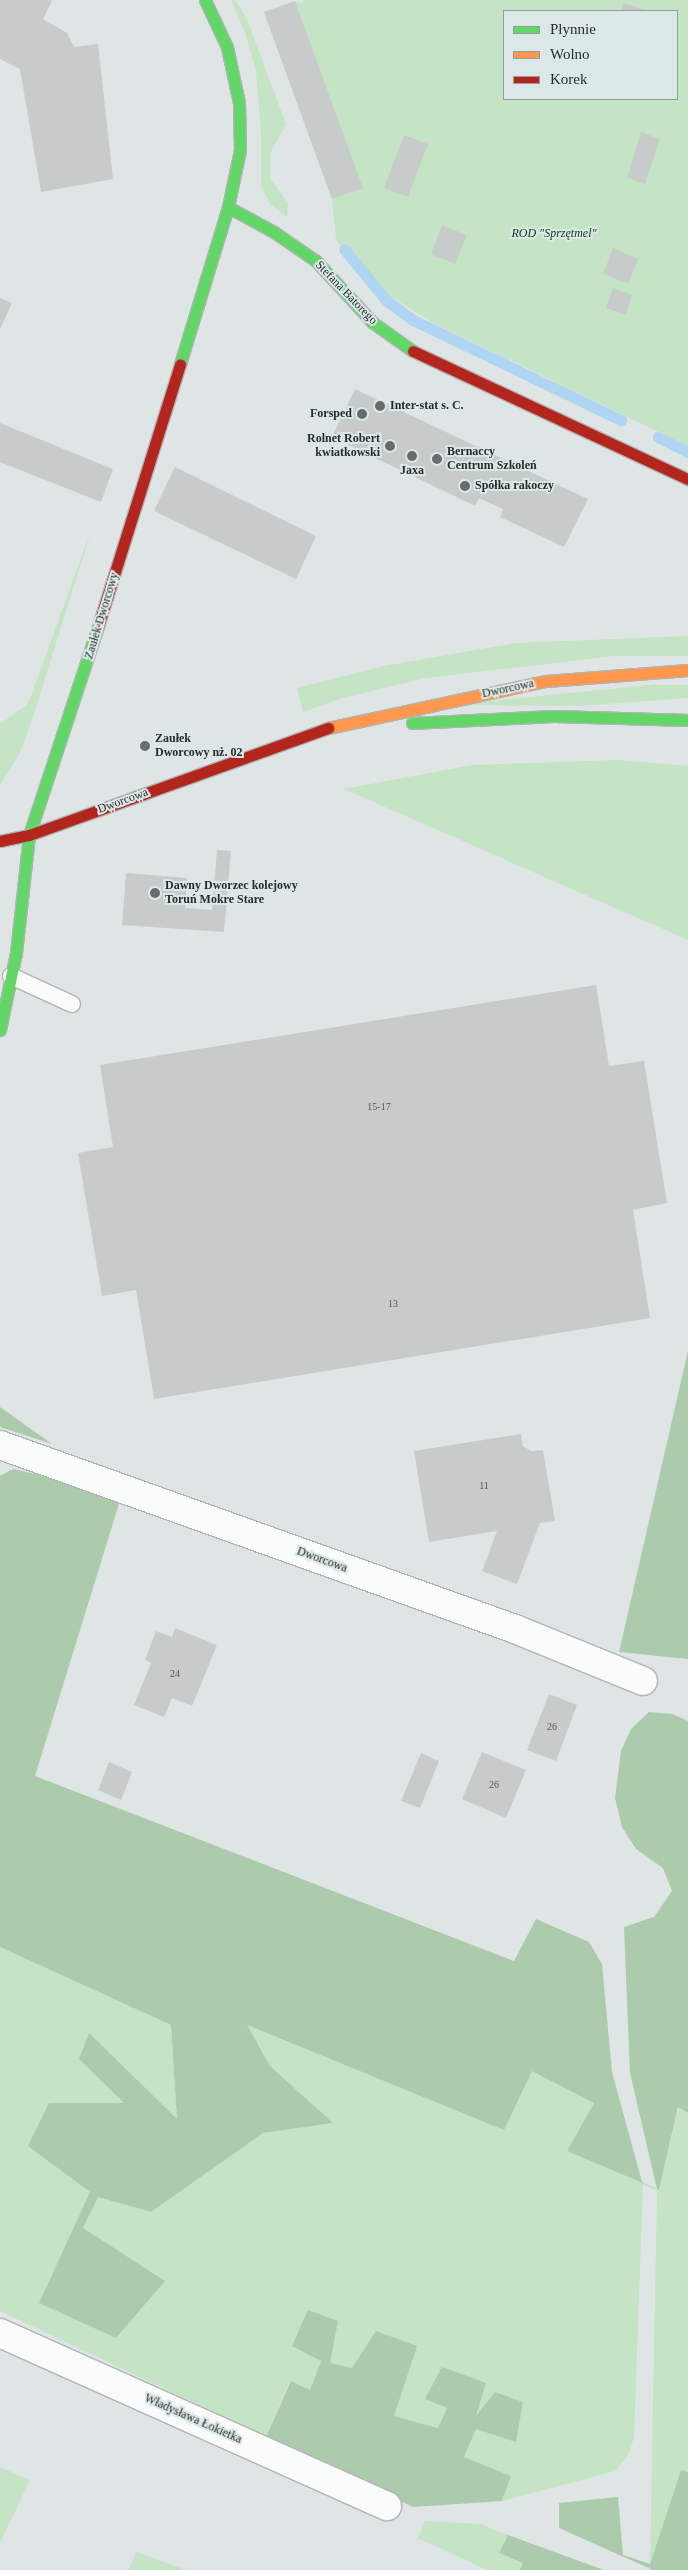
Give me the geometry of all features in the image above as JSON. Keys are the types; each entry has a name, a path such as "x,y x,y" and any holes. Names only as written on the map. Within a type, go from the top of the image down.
{"street":[{"path":"205,0 228,50 239,103 240,150 228,207"},
{"name":"Stefana Batorego","path":"228,207 274,232 316,261 366,316 414,352 688,479"},
{"name":"Zaułek Dworcowy","path":"0,1030 11,976 28,834 71,714 228,207"},
{"name":"Dworcowa","path":"0,841 28,834 330,727 546,681 688,670"},
{"name":"Dworcowa","path":"330,727 554,716 688,720"},
{"name":"Dworcowa","path":"0,1445 515,1629 643,1681"},
{"name":"Władysława Łokietka","path":"0,2333 387,2506"}],"lane":[{"path":"11,976 72,1004"}],"green space":[{"path":"231,0 236,0 248,22 286,124 270,154 271,180 288,203 287,217 270,204 261,186 261,133 256,71 245,32"},
{"name":"ROD \"Sprzętmel\"","path":"304,0 688,0 688,446 435,324 385,293 336,240 332,199 264,12 295,1 302,4"},
{"path":"92,528 33,717 20,753 0,785 0,724 28,704"},
{"path":"688,636 688,656 614,656 426,678 339,699 303,712 297,688 384,666 516,643"},
{"path":"649,685 688,685 688,698 576,706 452,705"},
{"path":"618,760 688,766 688,940 344,789 472,765"},
{"path":"688,1351 688,1659 619,1652"},
{"path":"0,1407 52,1444 0,1427"},
{"path":"13,1469 122,1494 35,1776 514,1961 536,1919 589,1942 602,1964 612,2072 642,2182 657,2189 630,2073 624,1927 654,1917 672,1891 663,1868 636,1849 622,1827 615,1798 621,1751 631,1729 649,1712 672,1714 688,1721 688,2113 678,2107 659,2190 567,2151 594,2103 532,2071 504,2130 247,2025 270,2066 333,2123 263,2133 151,2212 98,2197 83,2228 165,2281 116,2338 39,2303 90,2192 28,2146 49,2103 124,2103 79,2059 89,2033 177,2119 171,2025 0,1947 0,1476"},
{"path":"0,1947 171,2025 177,2120 80,2059 124,2103 50,2103 90,2192 39,2303 98,2197 151,2212 263,2133 333,2123 270,2066 246,2025 503,2129 532,2070 594,2103 567,2151 659,2190 679,2107 688,2113 688,2472 681,2470 650,2564 657,2191 643,2185 634,2437 628,2456 615,2471 502,2501 510,2476 464,2457 476,2429 475,2418 425,2399 447,2408 438,2428 393,2416 352,2369 329,2363 308,2311 293,2346 321,2360 310,2390 290,2381 266,2437 0,2311"},
{"path":"308,2310 338,2321 330,2363 352,2368 376,2331 417,2346 394,2416 438,2428 447,2408 425,2399 442,2367 486,2383 476,2416 495,2392 523,2402 516,2442 476,2429 464,2457 511,2476 502,2501 413,2507 266,2437 291,2381 310,2390 321,2361 292,2346"},
{"path":"0,2467 30,2480 0,2543"},
{"path":"681,2470 688,2472 688,2570 653,2570 559,2528 559,2503 618,2497 623,2555 650,2564"},
{"path":"425,2521 480,2524 508,2535 499,2553 523,2563 520,2570 487,2570 418,2538"},
{"path":"508,2535 604,2570 520,2570 523,2563 499,2553"},
{"path":"136,2552 186,2570 129,2570"}],"building":[{"path":"0,0 50,0 52,1 43,19 67,33 74,47 98,44 113,179 41,192 20,69 0,59"},
{"path":"295,1 363,188 332,199 264,12"},
{"path":"624,3 643,10 621,10"},
{"path":"641,132 660,139 645,184 627,178"},
{"path":"404,135 428,144 408,197 384,188"},
{"path":"442,225 467,235 455,264 431,254"},
{"path":"613,248 638,259 628,284 603,274"},
{"path":"613,288 632,295 626,315 606,308"},
{"path":"0,298 12,303 0,329"},
{"path":"355,389 588,499 564,547 500,517 503,509 479,498 475,506 332,437"},
{"path":"0,423 113,469 101,502 0,462"},
{"path":"175,467 316,536 296,579 154,511"},
{"name":"Dawny Dworzec kolejowy Toruń Mokre Stare","path":"217,850 231,851 224,932 122,925 126,873 187,878 185,908 212,910"},
{"path":"596,985 609,1066 644,1061 667,1203 633,1210 650,1318 154,1399 136,1290 102,1296 78,1153 113,1147 100,1065"},
{"path":"521,1434 523,1446 531,1451 543,1450 555,1521 540,1523 517,1584 482,1571 497,1531 429,1542 414,1451"},
{"path":"175,1628 217,1645 192,1706 172,1698 164,1717 134,1705 151,1663 145,1660 156,1631 172,1637"},
{"path":"549,1694 577,1705 556,1761 527,1750"},
{"path":"482,1752 526,1770 506,1818 462,1799"},
{"path":"421,1753 439,1761 420,1808 401,1801"},
{"path":"109,1762 132,1772 121,1800 98,1790"}],"waterway":[{"path":"344,249 386,300 413,320 621,420"},
{"path":"658,437 688,452"}],"traffic: fast":[{"path":"205,0 227,47 239,103 240,150 228,207 274,232 316,261 372,322 413,351"},
{"path":"180,364 228,207"},
{"path":"0,1030 16,953 29,835 99,623"},
{"path":"412,723 554,716 688,720"}],"traffic: slow":[{"path":"328,728 546,681 688,670"}],"traffic: jam":[{"path":"413,351 688,479"},
{"path":"99,623 180,364"},
{"path":"0,841 29,835 328,728"}],"place":[{"name":"Inter-stat s. C.","path":"380,406"},
{"name":"Forsped","path":"362,414"},
{"name":"Rolnet Robert kwiatkowski","path":"390,446"},
{"name":"Jaxa","path":"412,456"},
{"name":"Bernaccy Centrum Szkoleń","path":"437,459"},
{"name":"Spółka rakoczy","path":"465,486"},
{"name":"Zaułek Dworcowy nż. 02","path":"145,746"},
{"name":"Dawny Dworzec kolejowy Toruń Mokre Stare","path":"155,893"}]}
